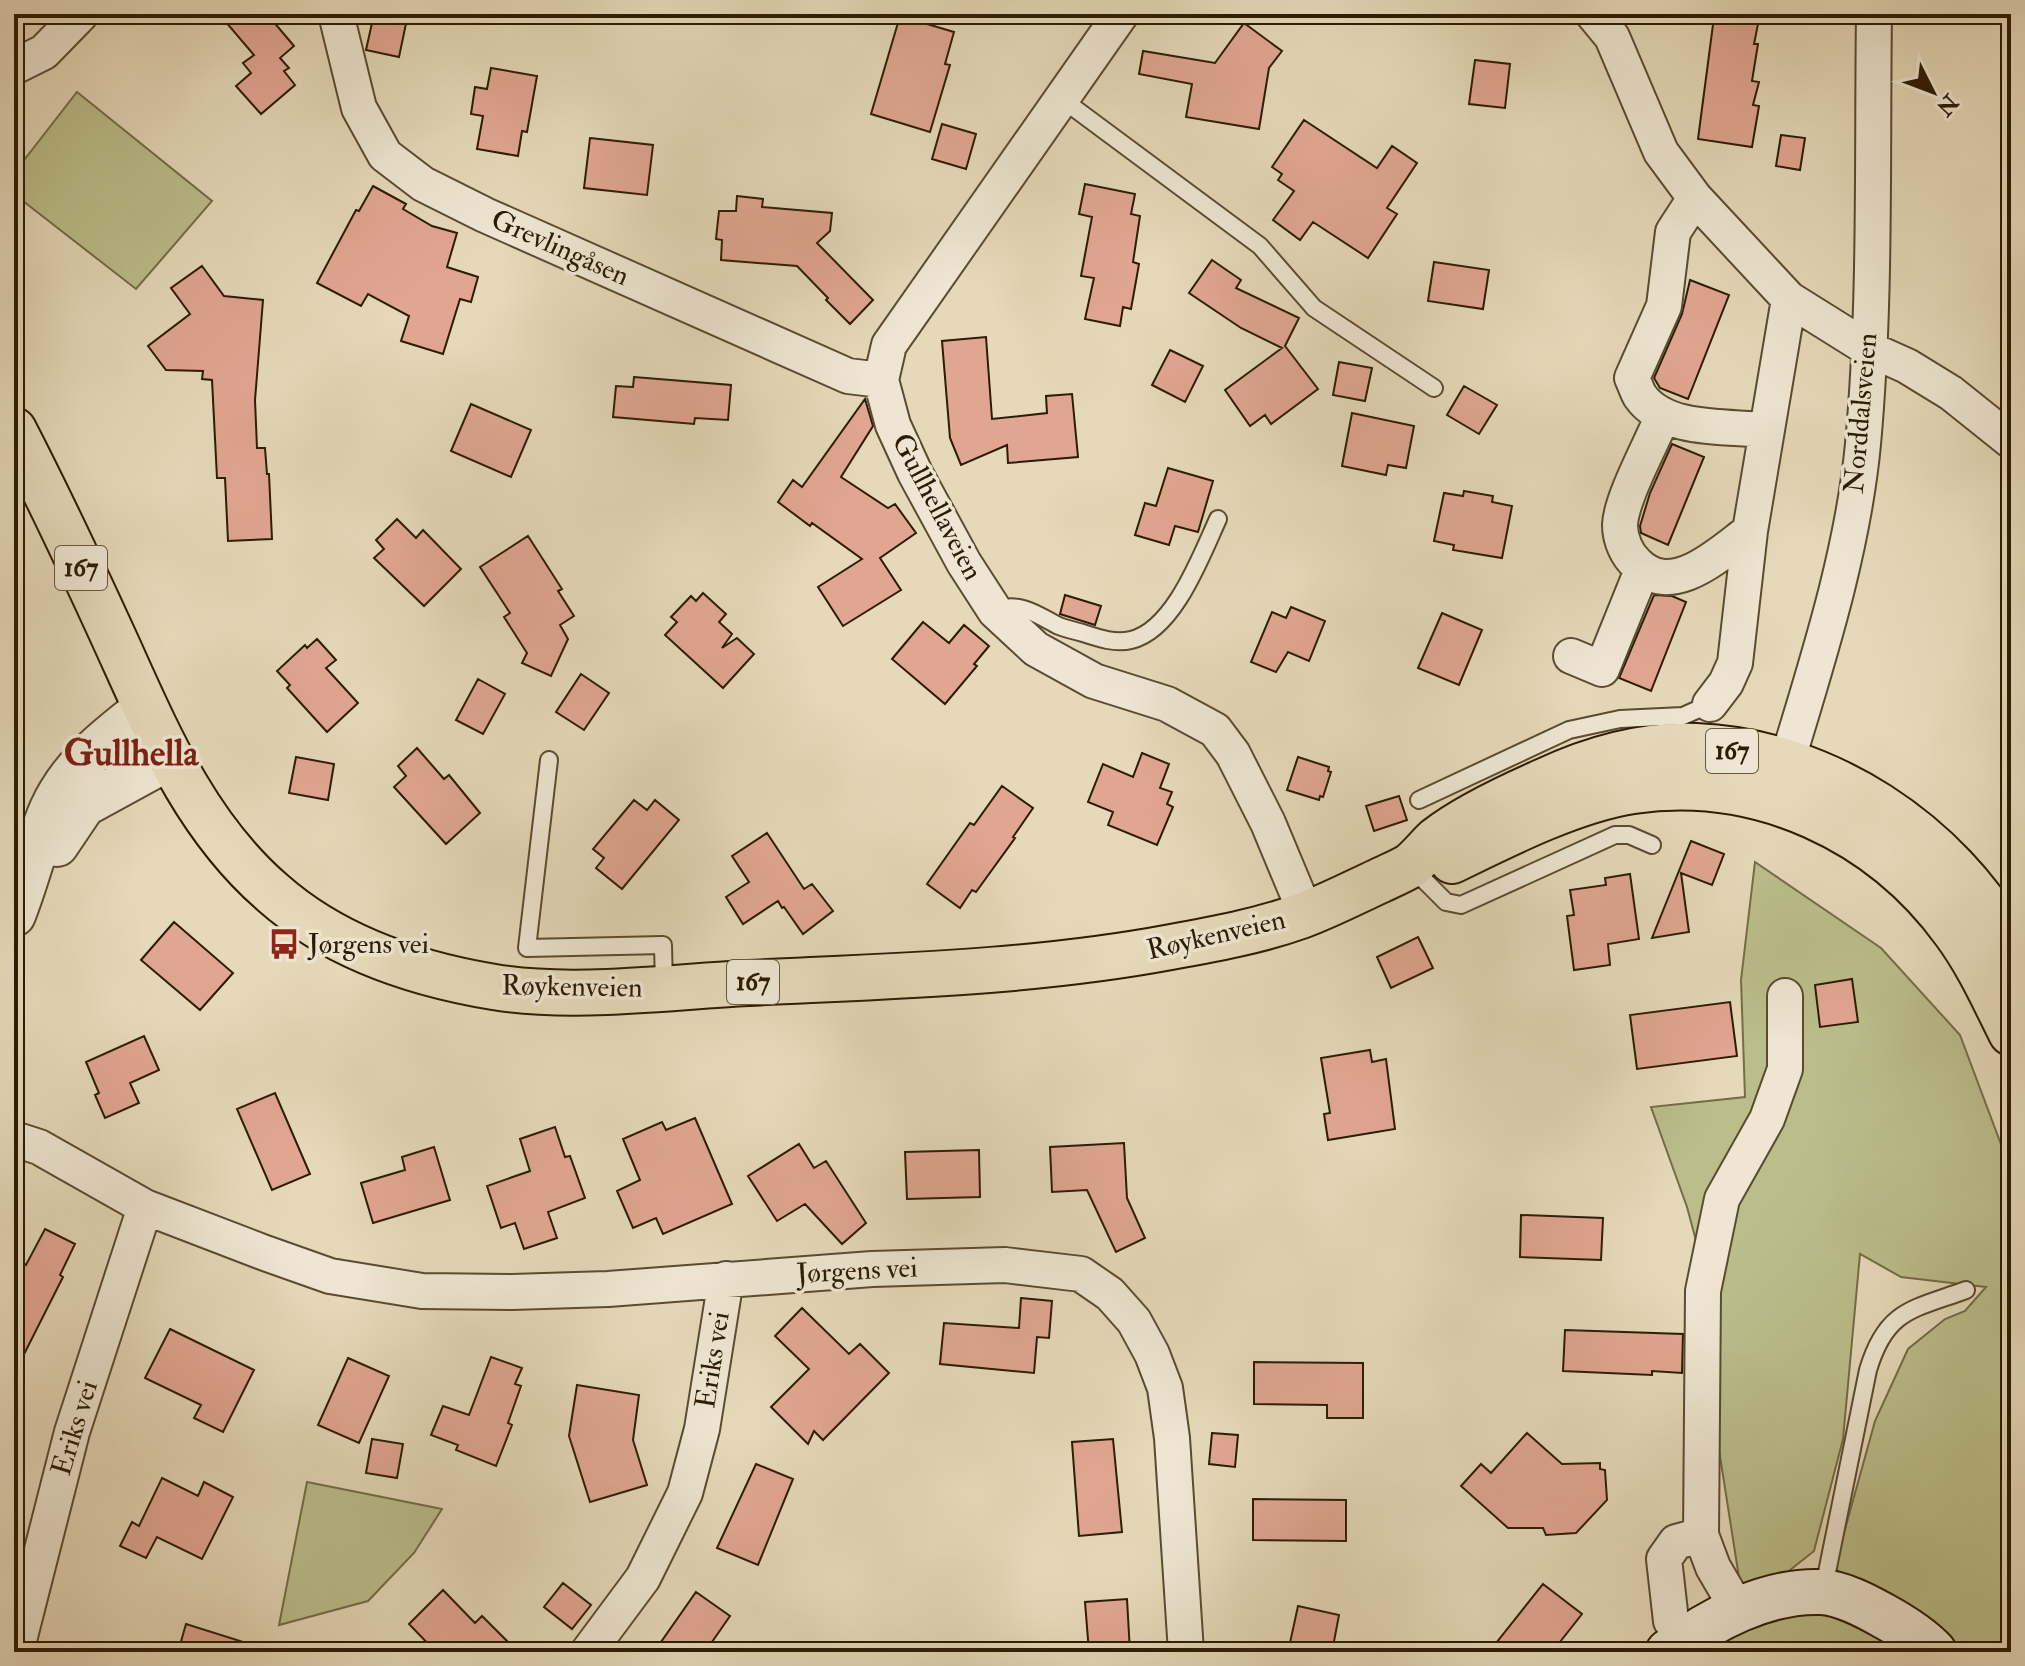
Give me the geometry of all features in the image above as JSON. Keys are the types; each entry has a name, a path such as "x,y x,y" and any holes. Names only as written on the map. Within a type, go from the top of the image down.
{"main road":[{"name":"Røykenveien","path":"14,430 100,608 144,709 199,809 226,846 290,907 345,941 427,973 493,987 571,992 922,974 1084,961 1214,939 1306,914 1410,866 1440,837 1532,786 1598,760 1643,749 1696,746 1766,757 1781,782 1816,816 1889,861 1914,884 1961,940 2011,1033"},
{"name":"Røykenveien","path":"1781,782 1865,796 1925,840 1964,877 1983,900 2011,945"},
{"path":"1669,1636 1694,1632 1738,1610 1780,1597 1822,1592 1864,1605 1904,1628 1934,1652"}],"street":[{"path":"14,67 44,52 81,14"},
{"name":"Grevlingåsen","path":"336,14 359,108 385,155 423,184 485,215 848,376 881,380"},
{"path":"881,380 889,345 1121,14"},
{"path":"1593,14 1612,37 1661,152 1695,198 1789,299 1869,349 1907,366 1951,393 2011,441"},
{"name":"Norddalsveien","path":"1781,782 1810,690 1848,534 1863,445 1869,349 1874,14"},
{"path":"1695,198 1673,232 1664,306 1632,378 1641,397 1663,415 1685,422 1765,430"},
{"path":"1710,704 1726,683 1735,663 1750,531 1789,299"},
{"name":"Gullhellaveien","path":"881,380 893,425 915,473 964,563 995,611 1036,649 1094,681 1167,704 1215,730 1233,754 1268,823 1306,914"},
{"path":"1663,415 1628,497 1620,526 1627,555 1642,570 1666,578 1696,570 1750,531"},
{"path":"1571,656 1602,669 1642,570"},
{"path":"20,900 52,806 73,773 99,743 144,709"},
{"path":"20,900 84,805 170,758"},
{"path":"1738,1610 1713,1567 1701,1535 1703,1291 1722,1199 1767,1119 1785,1069 1785,996"},
{"name":"Jørgens vei","path":"14,1139 39,1147 145,1207 330,1276 422,1291 608,1289 872,1269 1005,1265 1081,1274 1110,1294 1134,1321 1152,1354 1165,1388 1172,1438 1186,1652"},
{"name":"Eriks vei","path":"16,1652 72,1432 145,1207"},
{"name":"Eriks vei","path":"588,1652 643,1578 685,1493 702,1429 726,1279"},
{"path":"1669,1636 1664,1559 1676,1542 1701,1535"}],"lane":[{"path":"1062,99 1260,246 1314,308 1434,388"},
{"path":"995,611 1017,607 1046,617 1060,626 1105,640 1129,641 1145,635 1158,626 1172,609 1218,519"},
{"path":"1419,800 1569,730 1620,719 1683,716 1710,704"},
{"path":"549,760 527,948 663,945 664,987"},
{"path":"1410,866 1446,902 1461,905 1615,835 1629,835 1652,845"},
{"path":"1822,1592 1876,1342 1892,1321 1966,1290"}],"green space":[{"path":"77,92 212,201 136,289 14,194 14,173"},
{"path":"1755,862 1881,948 1960,1035 2011,1171 2011,1652 1950,1652 1906,1605 1834,1569 1875,1421 1908,1349 1945,1319 1965,1311 1986,1287 1901,1277 1860,1254 1843,1439 1814,1551 1780,1578 1740,1584 1712,1405 1716,1315 1687,1207 1651,1107 1745,1097 1741,980"},
{"path":"307,1482 442,1509 414,1553 368,1601 279,1625"},
{"path":"1804,1588 1920,1652 1661,1652"}],"building":[{"path":"219,14 267,14 294,46 280,58 289,68 284,71 295,85 261,114 236,86 251,73 243,63 254,55"},
{"path":"374,14 408,14 399,57 366,50"},
{"path":"900,16 954,32 945,64 950,65 930,132 871,114"},
{"path":"1714,17 1758,24 1752,81 1759,82 1753,105 1759,106 1752,147 1698,139"},
{"path":"1244,23 1282,51 1269,68 1259,129 1186,117 1192,84 1139,74 1143,51 1215,63"},
{"path":"1475,60 1510,64 1505,108 1469,104"},
{"path":"491,68 537,76 527,132 522,131 518,156 477,149 483,116 471,114 475,87 487,89"},
{"path":"1304,120 1377,168 1392,146 1417,163 1387,208 1397,214 1368,258 1313,222 1300,240 1273,220 1294,191 1278,180 1282,174 1272,167"},
{"path":"942,124 976,134 966,169 932,159"},
{"path":"1781,135 1805,138 1800,170 1776,166"},
{"path":"590,138 653,145 647,195 584,188"},
{"path":"1085,184 1135,194 1131,214 1140,216 1133,262 1139,264 1131,309 1123,307 1120,326 1085,319 1094,278 1081,276 1092,217 1079,214"},
{"path":"373,186 406,204 403,209 432,226 457,233 447,267 478,277 471,302 460,299 443,354 401,341 409,316 368,294 361,306 317,283 356,210 359,211"},
{"path":"737,196 763,199 762,207 832,213 830,231 817,243 873,300 850,324 797,266 721,260 722,240 716,239 719,211 736,211"},
{"path":"1212,260 1241,280 1236,288 1299,318 1285,346 1318,389 1271,424 1265,415 1250,426 1225,390 1282,348 1241,328 1189,293"},
{"path":"1434,262 1489,270 1483,309 1428,301"},
{"path":"202,266 224,296 263,300 255,400 257,448 265,448 269,474 272,539 228,541 225,478 217,478 212,380 202,379 203,371 166,370 148,346 190,314 171,288"},
{"path":"1690,280 1729,295 1688,399 1660,388 1654,378 1682,314"},
{"path":"986,337 992,419 1047,413 1046,396 1072,394 1078,457 1008,463 1007,445 961,465 950,438 942,341"},
{"path":"1170,350 1203,366 1185,402 1152,385"},
{"path":"1339,362 1372,368 1365,401 1333,395"},
{"path":"634,377 731,385 728,420 695,418 694,424 613,417 616,386 633,387"},
{"path":"1464,386 1497,405 1479,434 1447,415"},
{"path":"865,399 873,426 841,477 888,508 895,504 916,533 880,558 901,590 843,626 818,587 862,559 778,502 793,480 802,487"},
{"path":"471,404 531,430 511,477 451,451"},
{"path":"1352,413 1414,426 1406,468 1388,465 1386,475 1342,466"},
{"path":"1672,444 1704,457 1668,545 1641,533 1640,526 1650,493"},
{"path":"1168,468 1213,481 1198,532 1175,526 1169,545 1135,535 1145,503 1156,506"},
{"path":"1464,491 1493,496 1492,502 1512,506 1502,558 1453,550 1454,545 1434,541 1444,493 1463,496"},
{"path":"397,519 416,538 423,530 461,569 424,606 374,558 384,549 376,540"},
{"path":"528,536 562,589 558,591 574,616 560,625 568,639 551,676 522,663 527,653 504,617 510,613 480,567"},
{"path":"703,593 726,614 719,622 732,634 722,648 737,638 754,654 723,688 665,635 677,622 671,617 691,596 696,601"},
{"path":"1065,595 1101,606 1095,625 1060,614"},
{"path":"1654,595 1672,596 1686,602 1651,691 1619,678"},
{"path":"1291,607 1325,621 1309,661 1288,652 1276,672 1251,662 1272,612 1286,618"},
{"path":"1442,613 1482,630 1459,685 1418,668"},
{"path":"923,622 949,643 964,625 989,646 974,664 977,666 945,704 892,659"},
{"path":"317,639 336,660 326,668 358,703 327,732 287,688 290,685 277,671 305,645 307,648"},
{"path":"581,674 609,693 584,730 556,712"},
{"path":"478,679 505,694 483,734 456,720"},
{"path":"417,748 444,779 449,775 480,813 446,844 394,787 406,776 398,766"},
{"path":"1142,753 1169,764 1160,788 1172,792 1167,804 1173,807 1157,845 1108,825 1113,812 1088,802 1103,764 1133,777"},
{"path":"296,757 334,764 328,800 289,793"},
{"path":"1298,757 1329,767 1328,771 1331,772 1323,797 1320,796 1319,800 1287,790"},
{"path":"1002,786 1033,808 976,892 972,890 960,908 927,884 970,823 974,825"},
{"path":"1399,796 1407,820 1374,831 1366,806"},
{"path":"634,800 647,810 655,800 679,820 622,889 596,868 604,858 593,849"},
{"path":"767,833 804,889 812,884 833,911 803,934 778,901 743,924 726,897 749,882 732,856"},
{"path":"1691,841 1724,854 1712,885 1681,873 1689,932 1652,938"},
{"path":"1630,874 1639,939 1608,944 1610,965 1574,970 1567,916 1574,915 1570,890 1606,885 1605,878"},
{"path":"174,922 233,973 200,1010 141,960"},
{"path":"1418,937 1433,968 1391,988 1377,957"},
{"path":"1852,979 1858,1022 1820,1027 1815,985"},
{"path":"1730,1002 1737,1056 1637,1069 1630,1015"},
{"path":"144,1036 159,1070 130,1083 139,1103 105,1118 86,1062"},
{"path":"1370,1050 1372,1062 1386,1059 1395,1129 1328,1140 1324,1114 1330,1113 1321,1058"},
{"path":"275,1093 310,1174 272,1190 237,1109"},
{"path":"695,1118 732,1204 663,1234 656,1218 633,1228 617,1191 640,1180 623,1139 662,1122 666,1130"},
{"path":"555,1127 565,1157 570,1156 585,1198 548,1212 557,1238 524,1249 515,1223 501,1228 487,1186 530,1171 520,1139"},
{"path":"1124,1143 1127,1198 1145,1238 1116,1252 1087,1190 1052,1192 1050,1147"},
{"path":"799,1144 814,1168 826,1161 866,1223 842,1244 805,1204 777,1221 748,1176"},
{"path":"434,1147 450,1200 373,1223 361,1183 405,1170 402,1157"},
{"path":"979,1150 980,1197 907,1199 905,1152"},
{"path":"1521,1215 1603,1218 1601,1260 1520,1257"},
{"path":"45,1229 75,1244 60,1275 63,1277 14,1374 14,1259 26,1265"},
{"path":"1021,1298 1052,1301 1049,1338 1037,1337 1034,1373 940,1364 944,1323 1019,1328"},
{"path":"802,1308 849,1354 860,1344 889,1373 823,1440 814,1431 808,1444 771,1407 809,1369 775,1336"},
{"path":"170,1329 254,1370 223,1432 194,1418 201,1405 145,1378"},
{"path":"1565,1330 1683,1334 1682,1373 1652,1371 1652,1375 1563,1371"},
{"path":"491,1357 522,1368 515,1384 521,1386 508,1423 512,1425 496,1466 456,1450 458,1445 431,1435 443,1406 469,1415"},
{"path":"348,1358 389,1376 359,1443 318,1425"},
{"path":"1254,1362 1363,1363 1363,1418 1327,1418 1327,1405 1254,1404"},
{"path":"577,1385 639,1395 633,1440 647,1485 590,1502 569,1436"},
{"path":"1212,1433 1238,1435 1235,1467 1209,1464"},
{"path":"1527,1433 1562,1464 1600,1463 1600,1469 1605,1470 1607,1500 1576,1533 1546,1535 1543,1528 1508,1528 1461,1486 1481,1464 1491,1473"},
{"path":"372,1439 403,1444 397,1478 366,1473"},
{"path":"1113,1439 1122,1532 1079,1536 1072,1442"},
{"path":"756,1464 793,1479 758,1565 717,1548"},
{"path":"162,1478 198,1496 204,1482 233,1497 202,1559 157,1537 146,1558 120,1546 132,1522 139,1526"},
{"path":"1253,1499 1346,1500 1346,1541 1253,1540"},
{"path":"563,1583 591,1605 572,1629 544,1607"},
{"path":"1543,1584 1582,1614 1552,1652 1489,1652"},
{"path":"443,1590 475,1623 482,1616 518,1652 436,1652 409,1624"},
{"path":"696,1592 730,1616 705,1652 654,1652"},
{"path":"1127,1599 1130,1652 1089,1652 1085,1602"},
{"path":"1298,1606 1339,1615 1332,1652 1288,1652"},
{"path":"186,1624 256,1646 255,1652 178,1652"}],"place":[{"name":"Jørgens vei","path":"284,944"}],"district":[{"name":"Gullhella","path":"131,753"}]}
